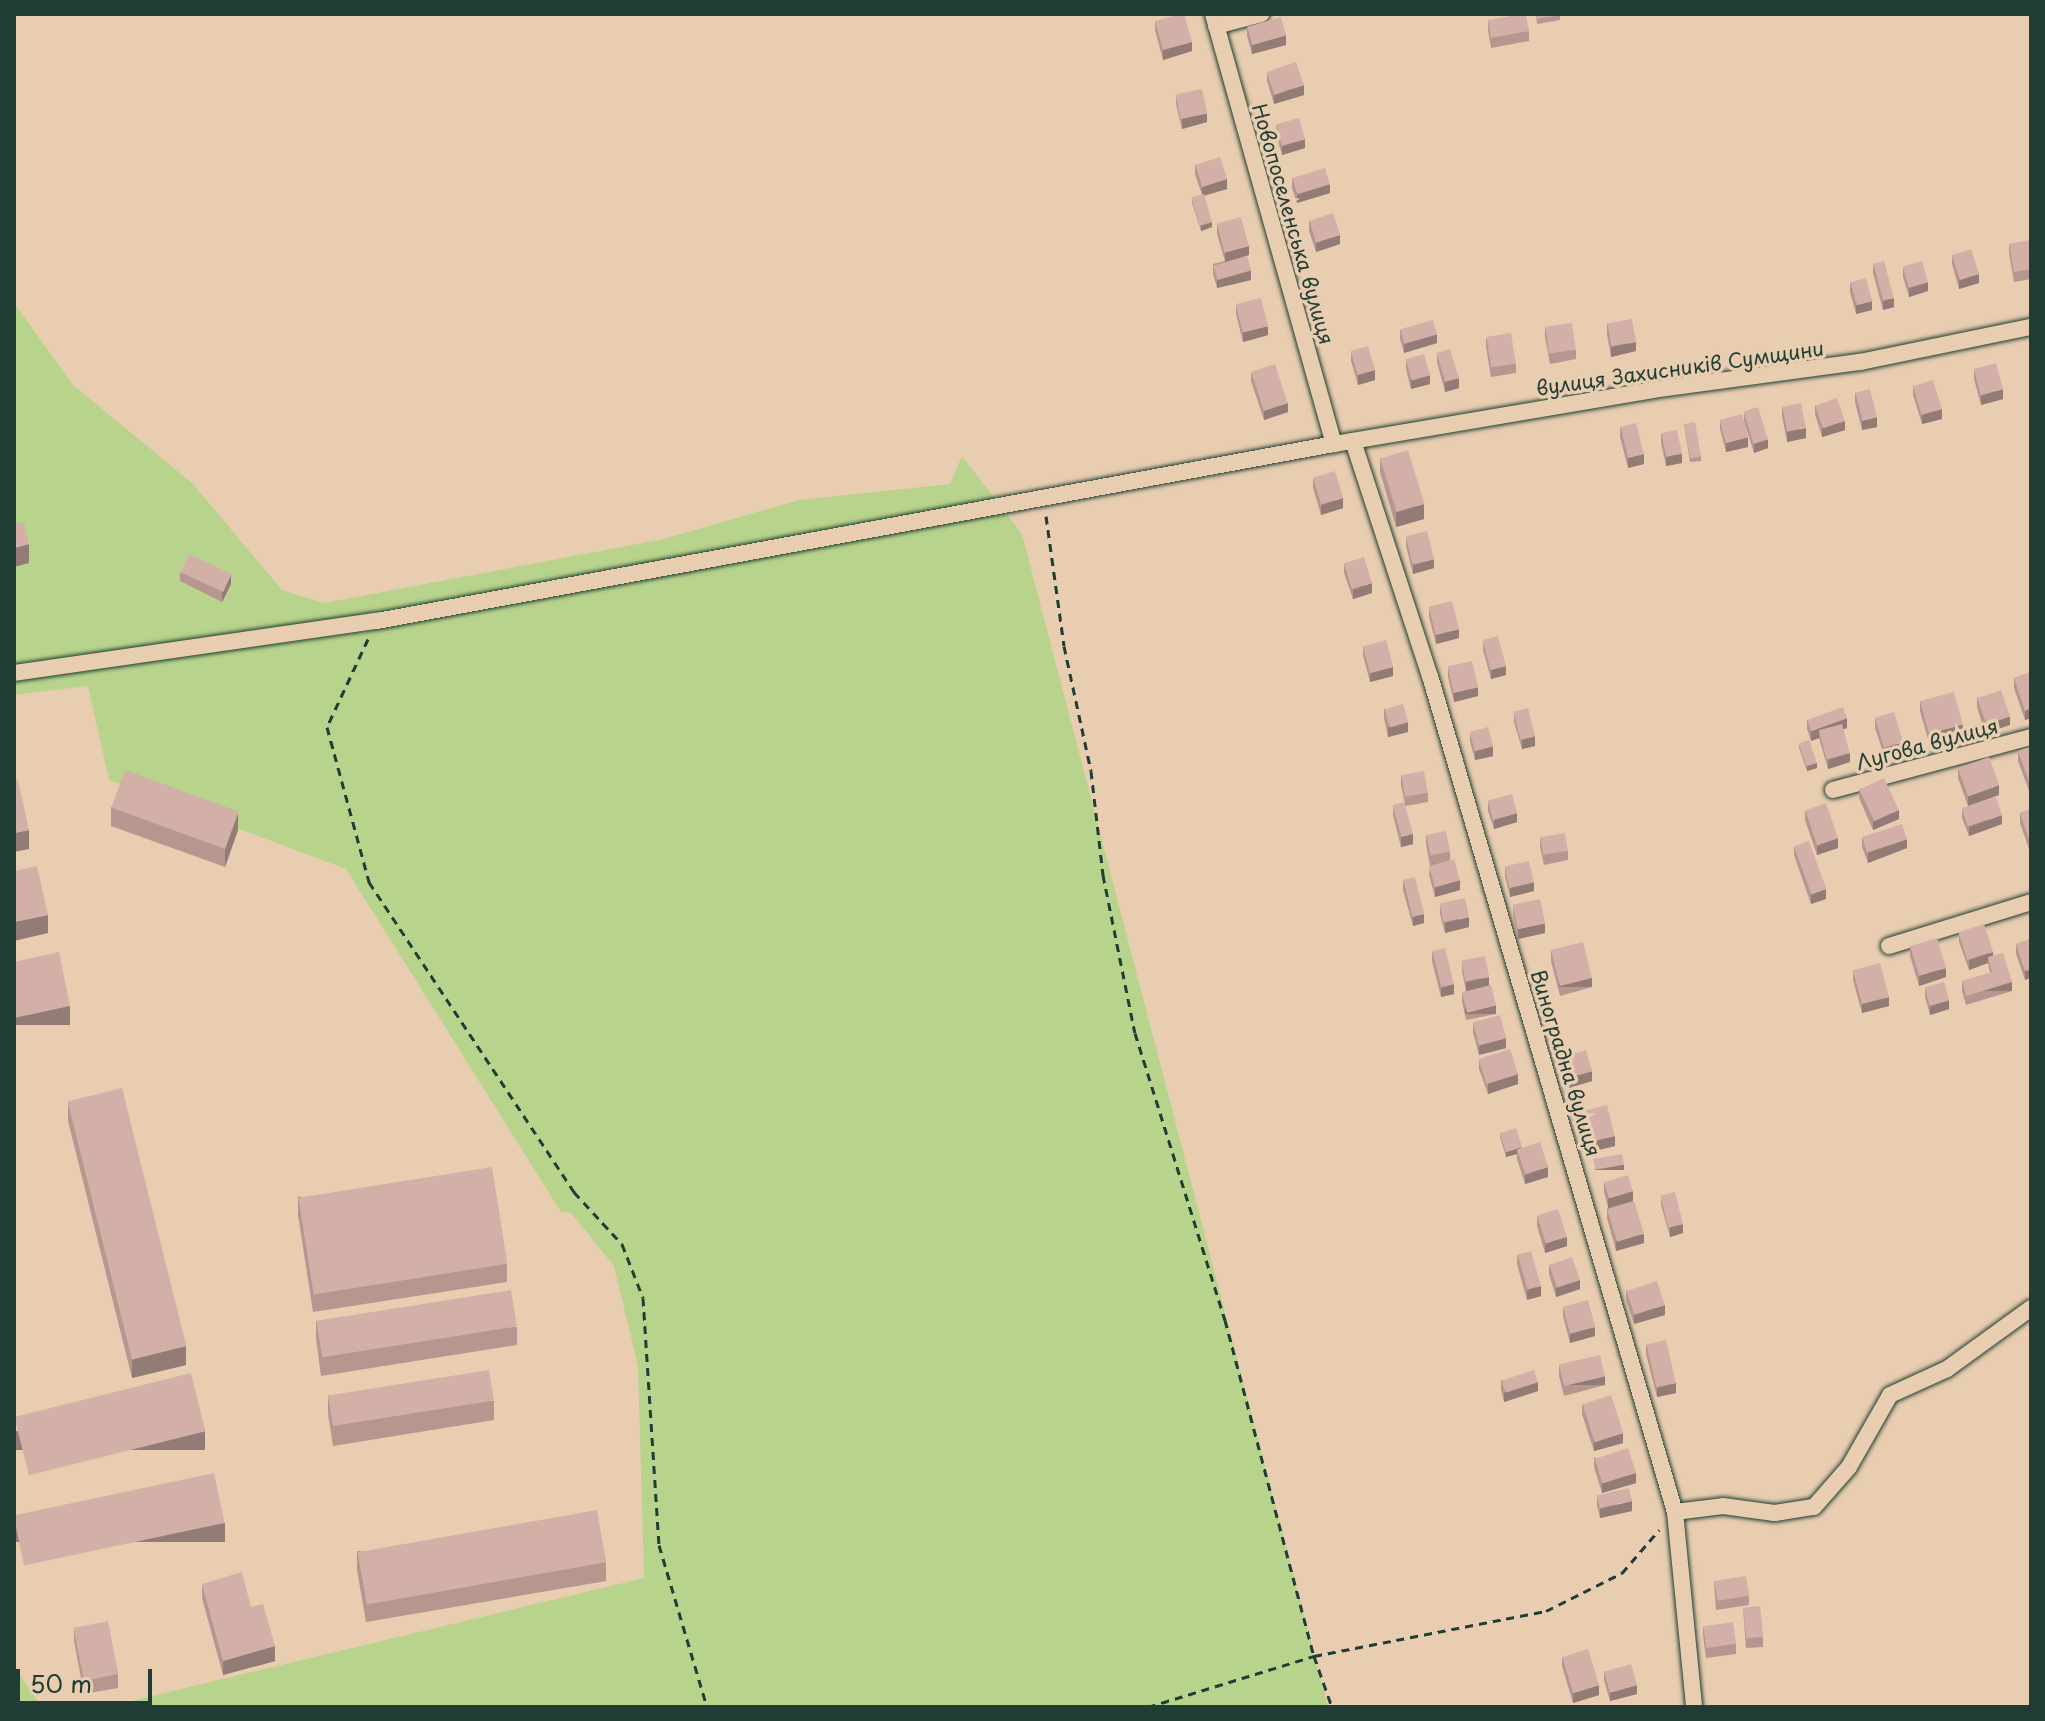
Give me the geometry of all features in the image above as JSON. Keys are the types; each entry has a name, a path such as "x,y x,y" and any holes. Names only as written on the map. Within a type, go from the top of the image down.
{"street":[{"path":"1214,20 1261,14"},
{"name":"Новопоселенська вулиця","path":"1214,20 1334,444"},
{"name":"вулиця Захисників Сумщини","path":"14,673 377,621 1334,444 1652,390 1860,362 2031,327"},
{"name":"Виноградна вулиця","path":"1353,441 1430,676 1675,1512 1694,1707"},
{"name":"Лугова вулиця","path":"1833,790 2031,737"},
{"path":"1889,946 2031,902"},
{"path":"1675,1512 1723,1506 1775,1513 1814,1507 1849,1467 1890,1395 1947,1369 2031,1308"}],"path":[{"path":"1044,499 1064,646 1091,771 1103,875 1135,1033 1225,1320 1314,1656 1332,1707"},
{"path":"377,621 327,727 369,882 574,1192 622,1244 643,1298 659,1545 707,1707"},
{"path":"1148,1707 1314,1656 1546,1611 1622,1573 1675,1512"}],"green space":[{"path":"14,303 73,385 192,483 282,590 324,603 664,539 799,500 950,484 962,456 1022,534 1328,1707 106,1707 644,1578 638,1366 614,1266 571,1213 561,1212 346,869 109,780 88,686 14,695"},
{"path":"14,1667 42,1707 14,1707"}],"building":[{"path":"1184,14 1192,42 1163,50 1155,21"},
{"path":"1526,14 1529,31 1491,38 1488,20"},
{"path":"1537,14 1560,14 1560,15 1537,19"},
{"path":"1281,17 1286,35 1253,45 1247,27"},
{"path":"1296,62 1304,85 1275,95 1267,72"},
{"path":"1202,89 1207,113 1181,119 1176,95"},
{"path":"1299,118 1305,139 1282,146 1276,125"},
{"path":"1220,157 1227,179 1202,187 1195,165"},
{"path":"1325,168 1330,184 1297,194 1292,178"},
{"path":"1204,194 1212,222 1199,225 1192,198"},
{"path":"1333,213 1340,235 1316,243 1309,221"},
{"path":"1241,217 1249,246 1225,252 1217,223"},
{"path":"2031,240 2031,269 2014,272 2009,244"},
{"path":"1971,249 1979,274 1960,280 1952,255"},
{"path":"1247,256 1251,270 1217,280 1213,266"},
{"path":"1884,261 1894,298 1883,301 1873,264"},
{"path":"1922,261 1928,282 1909,288 1903,267"},
{"path":"1866,278 1872,301 1857,305 1851,282"},
{"path":"1261,298 1268,326 1243,332 1236,304"},
{"path":"1632,319 1636,342 1611,346 1607,323"},
{"path":"1433,320 1437,334 1404,344 1400,329"},
{"path":"1572,323 1576,350 1549,353 1545,327"},
{"path":"1511,333 1516,364 1491,368 1486,337"},
{"path":"1368,346 1375,370 1358,375 1351,351"},
{"path":"1450,349 1459,378 1445,382 1437,353"},
{"path":"1424,354 1430,375 1412,380 1406,359"},
{"path":"1996,363 2003,389 1981,395 1974,369"},
{"path":"1275,364 1288,403 1264,411 1251,372"},
{"path":"1933,380 1942,409 1922,415 1913,386"},
{"path":"1870,389 1877,417 1862,421 1855,393"},
{"path":"1837,398 1845,421 1823,428 1815,405"},
{"path":"1801,403 1806,428 1787,431 1782,407"},
{"path":"1758,407 1768,440 1754,444 1744,411"},
{"path":"1742,414 1748,437 1726,443 1720,420"},
{"path":"1695,422 1701,456 1690,458 1684,424"},
{"path":"1636,423 1644,454 1628,458 1620,427"},
{"path":"1677,430 1682,453 1666,457 1661,433"},
{"path":"1408,450 1424,504 1397,512 1380,458"},
{"path":"1335,471 1343,498 1321,505 1313,478"},
{"path":"24,522 29,544 14,548 14,524"},
{"path":"1427,531 1434,559 1413,564 1406,536"},
{"path":"189,554 232,574 223,592 181,572"},
{"path":"1364,557 1372,583 1352,589 1344,563"},
{"path":"1452,601 1459,629 1436,635 1429,607"},
{"path":"1498,636 1506,666 1491,670 1483,640"},
{"path":"1386,640 1393,667 1370,673 1363,646"},
{"path":"1472,661 1478,687 1454,693 1448,667"},
{"path":"2031,672 2031,708 2025,711 2014,678"},
{"path":"2001,690 2010,716 1986,725 1977,698"},
{"path":"1954,692 1963,725 1929,734 1920,701"},
{"path":"1403,704 1408,722 1390,728 1385,709"},
{"path":"1843,707 1847,718 1811,731 1807,720"},
{"path":"1528,708 1535,736 1520,740 1513,712"},
{"path":"1894,712 1903,742 1884,747 1875,718"},
{"path":"1842,724 1850,753 1827,759 1819,730"},
{"path":"1488,727 1493,746 1475,751 1470,732"},
{"path":"1809,740 1817,763 1806,766 1799,744"},
{"path":"2031,747 2031,780 2029,781 2018,751"},
{"path":"1989,757 1999,785 1968,796 1958,768"},
{"path":"125,770 239,811 225,849 111,808"},
{"path":"1424,771 1428,793 1405,797 1401,775"},
{"path":"1884,778 1899,810 1874,821 1860,789"},
{"path":"18,780 29,830 14,833 14,781"},
{"path":"1512,794 1517,813 1493,820 1488,800"},
{"path":"1996,797 2002,815 1968,826 1962,808"},
{"path":"1404,802 1413,834 1402,837 1392,805"},
{"path":"1826,803 1838,838 1817,845 1805,810"},
{"path":"2031,809 2031,846 2020,813"},
{"path":"1902,824 1907,839 1867,852 1862,837"},
{"path":"1446,831 1450,852 1430,855 1426,835"},
{"path":"1565,833 1568,851 1543,855 1540,837"},
{"path":"1809,841 1826,889 1811,894 1794,846"},
{"path":"1454,859 1460,880 1435,887 1429,866"},
{"path":"1529,861 1534,882 1510,888 1505,867"},
{"path":"37,866 48,915 14,922 14,871"},
{"path":"1415,877 1424,914 1413,917 1403,880"},
{"path":"1465,898 1469,917 1444,922 1440,903"},
{"path":"1540,899 1545,923 1518,929 1513,905"},
{"path":"1984,924 1993,952 1967,960 1958,932"},
{"path":"1937,938 1946,968 1919,976 1910,946"},
{"path":"2031,939 2031,969 2025,971 2016,944"},
{"path":"1583,942 1592,978 1560,986 1551,950"},
{"path":"1445,948 1454,984 1441,987 1432,951"},
{"path":"59,952 70,1006 14,1018 14,962"},
{"path":"2003,953 2012,982 1966,996 1962,981 1992,972 1988,957"},
{"path":"1485,956 1489,977 1465,981 1461,961"},
{"path":"1880,963 1889,997 1862,1004 1853,970"},
{"path":"1944,982 1949,1000 1930,1006 1925,988"},
{"path":"1491,985 1496,1005 1467,1013 1462,992"},
{"path":"1500,1015 1506,1038 1479,1045 1473,1022"},
{"path":"1510,1049 1518,1074 1487,1084 1479,1059"},
{"path":"1586,1050 1592,1071 1568,1078 1562,1057"},
{"path":"122,1088 186,1346 132,1360 68,1102"},
{"path":"1607,1105 1615,1136 1587,1143 1579,1112"},
{"path":"1516,1128 1522,1147 1506,1152 1500,1133"},
{"path":"1540,1142 1548,1167 1525,1174 1517,1149"},
{"path":"1622,1154 1624,1165 1595,1170 1593,1159"},
{"path":"492,1167 507,1264 314,1294 298,1198"},
{"path":"1628,1175 1633,1191 1609,1199 1604,1182"},
{"path":"1675,1192 1683,1224 1668,1228 1660,1196"},
{"path":"1634,1201 1644,1234 1617,1242 1607,1209"},
{"path":"1558,1209 1567,1237 1546,1243 1537,1216"},
{"path":"1531,1251 1541,1286 1527,1289 1518,1255"},
{"path":"1572,1257 1580,1280 1557,1288 1549,1265"},
{"path":"1657,1281 1665,1305 1634,1315 1627,1291"},
{"path":"511,1290 517,1327 322,1357 316,1321"},
{"path":"1588,1300 1595,1327 1570,1334 1563,1307"},
{"path":"1666,1340 1676,1383 1656,1387 1647,1344"},
{"path":"1600,1355 1605,1376 1564,1386 1559,1364"},
{"path":"489,1370 494,1401 333,1426 328,1395"},
{"path":"1534,1370 1538,1382 1506,1393 1502,1381"},
{"path":"191,1373 206,1431 29,1475 14,1417"},
{"path":"1611,1395 1623,1433 1595,1442 1582,1404"},
{"path":"1628,1448 1636,1473 1603,1484 1595,1459"},
{"path":"214,1473 225,1523 24,1566 14,1516"},
{"path":"1629,1488 1632,1501 1600,1508 1597,1495"},
{"path":"597,1510 606,1562 367,1604 358,1552"},
{"path":"242,1572 251,1607 263,1604 275,1646 223,1661 202,1584"},
{"path":"1746,1576 1749,1596 1718,1601 1714,1581"},
{"path":"1760,1606 1763,1637 1746,1639 1743,1608"},
{"path":"108,1621 118,1674 84,1681 74,1628"},
{"path":"1733,1622 1736,1644 1706,1648 1703,1626"},
{"path":"1588,1649 1599,1685 1573,1693 1562,1657"},
{"path":"1631,1664 1637,1685 1610,1693 1604,1672"}]}
